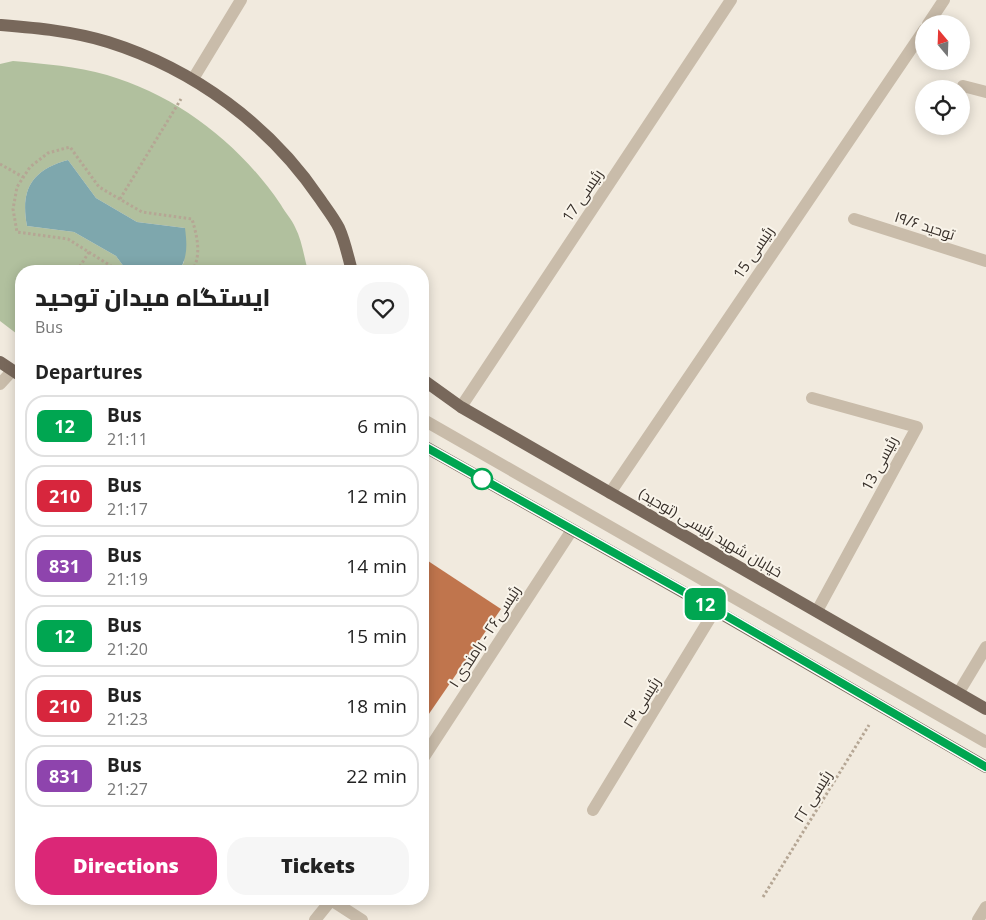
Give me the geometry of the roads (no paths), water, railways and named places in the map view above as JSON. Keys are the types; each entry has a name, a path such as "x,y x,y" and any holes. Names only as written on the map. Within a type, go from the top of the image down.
{"main road":[{"path":"0,25 55,30 108,42 153,59 193,79 230,104 268,135 304,175 339,228 350,265"},
{"path":"0,362 15,372"},
{"name":"خیابان شهید رئیسی (توحید)","path":"429,384 461,407 986,709"},
{"path":"429,449 716,610 986,767"}],"street":[{"path":"193,79 241,0"},
{"name":"رئیسی 17","path":"461,407 731,0"},
{"path":"934,15 944,0"},
{"name":"رئیسی 15","path":"610,493 915,43"},
{"path":"970,88 986,92"},
{"name":"توحید ۱۹/۶","path":"854,218 986,262"},
{"path":"0,384 15,374"},
{"name":"رئیسی 13","path":"812,398 917,427 817,611"},
{"path":"429,423 986,742"},
{"name":"رئیسی۲۶ - رامندی ۱","path":"429,749 572,530"},
{"name":"رئیسی۲۴","path":"593,810 716,610"},
{"path":"959,692 986,647"},
{"path":"316,920 327,905"},
{"path":"339,905 362,920"},
{"path":"978,920 986,907"}],"water":[{"path":"68,160 96,198 137,222 185,228 186,250 182,265 123,265 116,256 74,232 27,226 25,201 27,191 37,176 45,169"}]}
